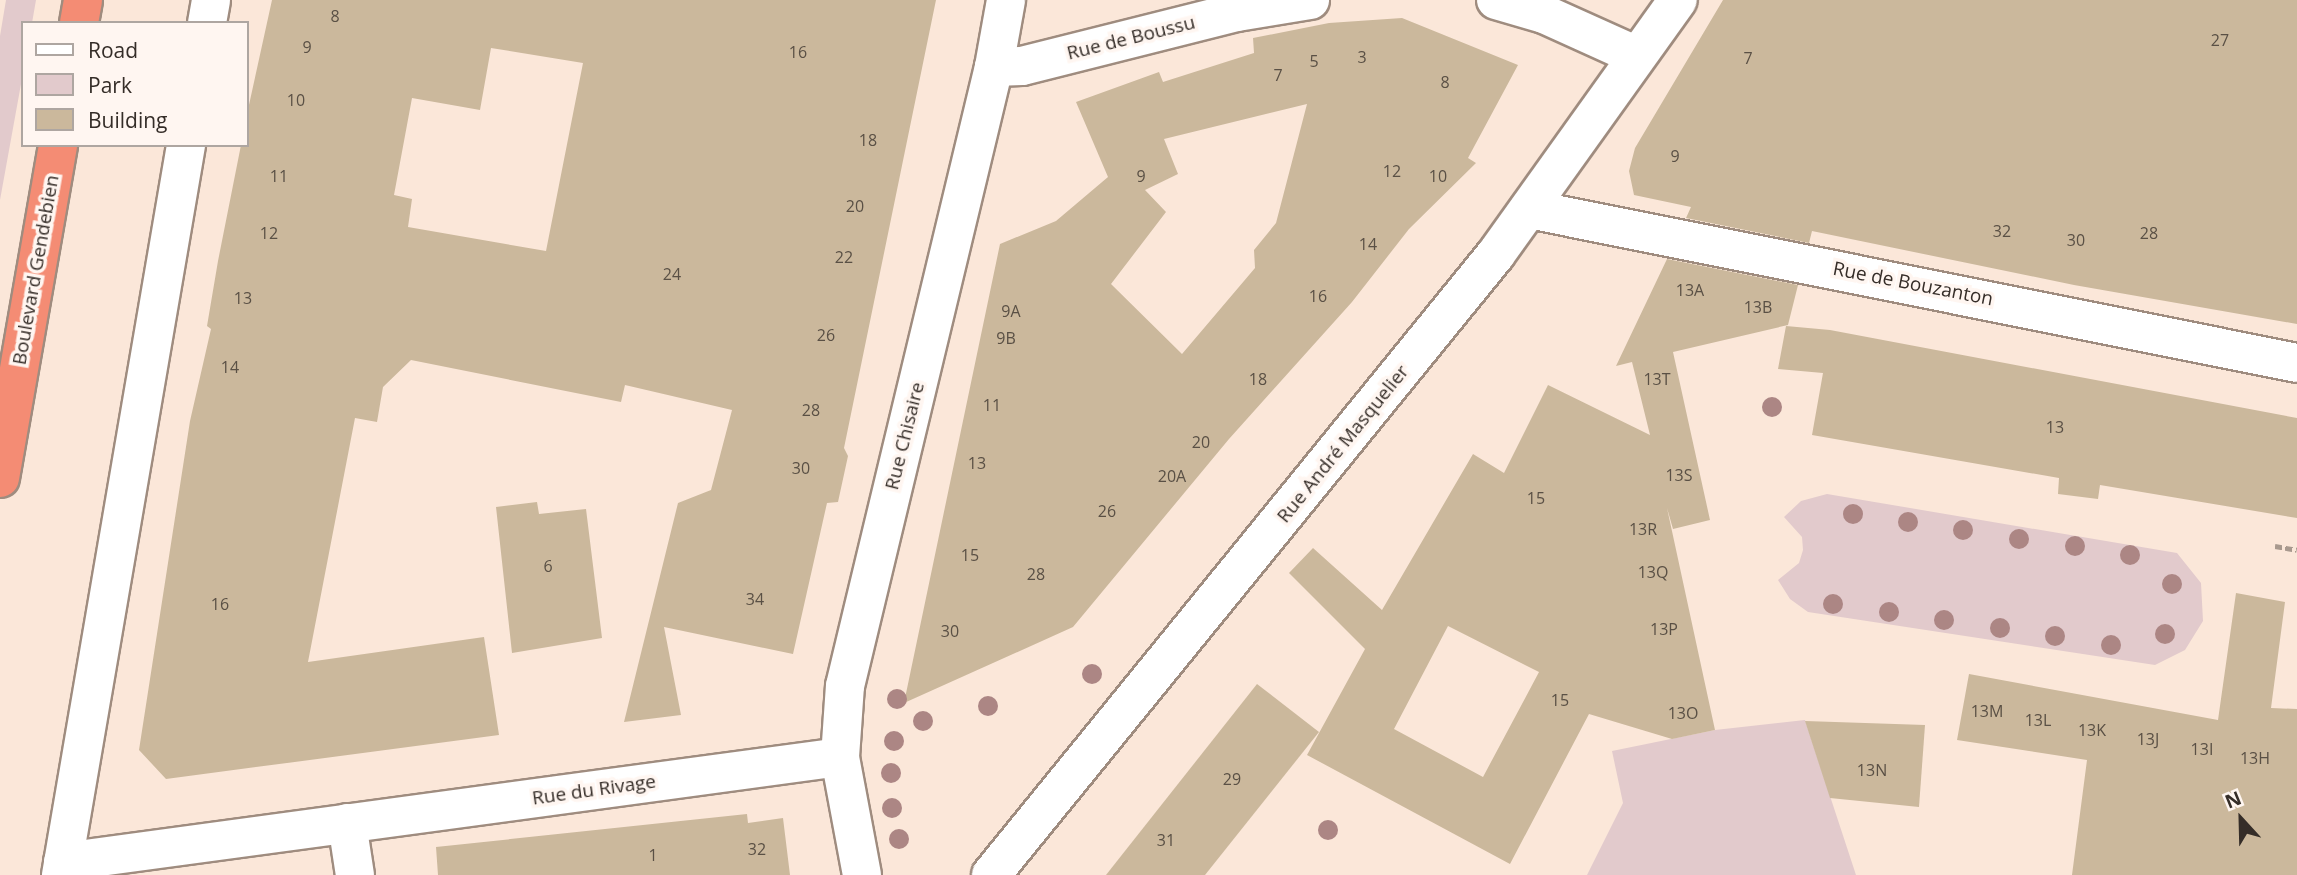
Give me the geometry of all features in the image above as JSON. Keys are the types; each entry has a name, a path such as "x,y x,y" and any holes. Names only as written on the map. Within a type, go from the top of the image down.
{"highway":[{"path":"79,21 83,0"},
{"name":"Boulevard Gendebien","path":"0,478 58,147"}],"street":[{"path":"207,21 211,0"},
{"name":"Rue Chisaire","path":"862,875 840,757 845,686 994,67 1006,0"},
{"name":"Rue de Boussu","path":"994,67 1022,66 1237,12 1310,0"},
{"path":"1496,0 1544,14 1635,55"},
{"name":"Rue André Masquelier","path":"991,875 1177,651 1529,209 1635,55 1678,0"},
{"path":"62,869 186,147"},
{"name":"Rue de Bouzanton","path":"1529,209 2297,363"},
{"name":"Rue du Rivage","path":"62,869 348,824 840,757"},
{"path":"348,824 355,875"}],"path":[{"path":"2275,546 2297,550"}],"green space":[{"path":"6,0 36,0 32,21 21,21 21,84 0,200 0,36"},
{"path":"1827,494 2177,553 2201,583 2203,621 2185,650 2155,665 1808,612 1790,599 1778,580 1799,563 1803,550 1802,537 1784,517 1801,501"},
{"path":"1805,720 1856,875 1587,875 1623,803 1612,751 1715,730"}],"building":[{"path":"272,0 936,0 844,448 848,456 838,502 827,503 793,654 664,627 681,715 624,722 678,503 711,490 732,410 625,385 621,402 411,360 383,387 377,422 355,418 308,662 484,637 499,735 166,779 139,750 190,421 211,329 207,326 241,147 248,147 248,109","holes":["491,48 583,63 546,251 408,227 412,199 394,195 412,98 480,110"]},
{"path":"1723,0 2297,0 2297,324 2074,285 1812,231 1809,243 1686,218 1691,207 1634,195 1629,171 1635,148"},
{"path":"1402,18 1518,65 1468,158 1476,163 1409,229 1352,302 1229,439 1073,627 904,703 1000,244 1056,221 1108,177 1076,102 1159,72 1163,82 1254,53 1253,38 1329,23","holes":["1307,104 1276,223 1254,250 1255,268 1182,354 1111,284 1166,212 1145,190 1178,174 1164,139"]},
{"path":"1667,259 1798,285 1788,325 1673,352 1710,520 1673,529 1667,508 1715,730 1672,739 1589,714 1510,864 1307,755 1365,649 1289,573 1313,548 1382,610 1473,454 1504,473 1548,385 1650,435 1632,362 1616,366","holes":["1448,626 1539,672 1483,777 1394,729"]},
{"path":"1786,326 1830,330 2297,418 2297,518 2100,485 2098,499 2058,494 2059,478 1812,435 1823,373 1778,369"},
{"path":"537,502 539,514 586,509 602,638 512,653 496,507"},
{"path":"2236,593 2285,602 2271,708 2297,709 2297,875 2072,875 2087,760 1957,740 1969,674 2218,720"},
{"path":"1257,684 1319,732 1205,875 1106,875"},
{"path":"1805,721 1925,725 1919,807 1830,798"},
{"path":"747,814 748,823 783,818 790,875 438,875 436,847"}]}
